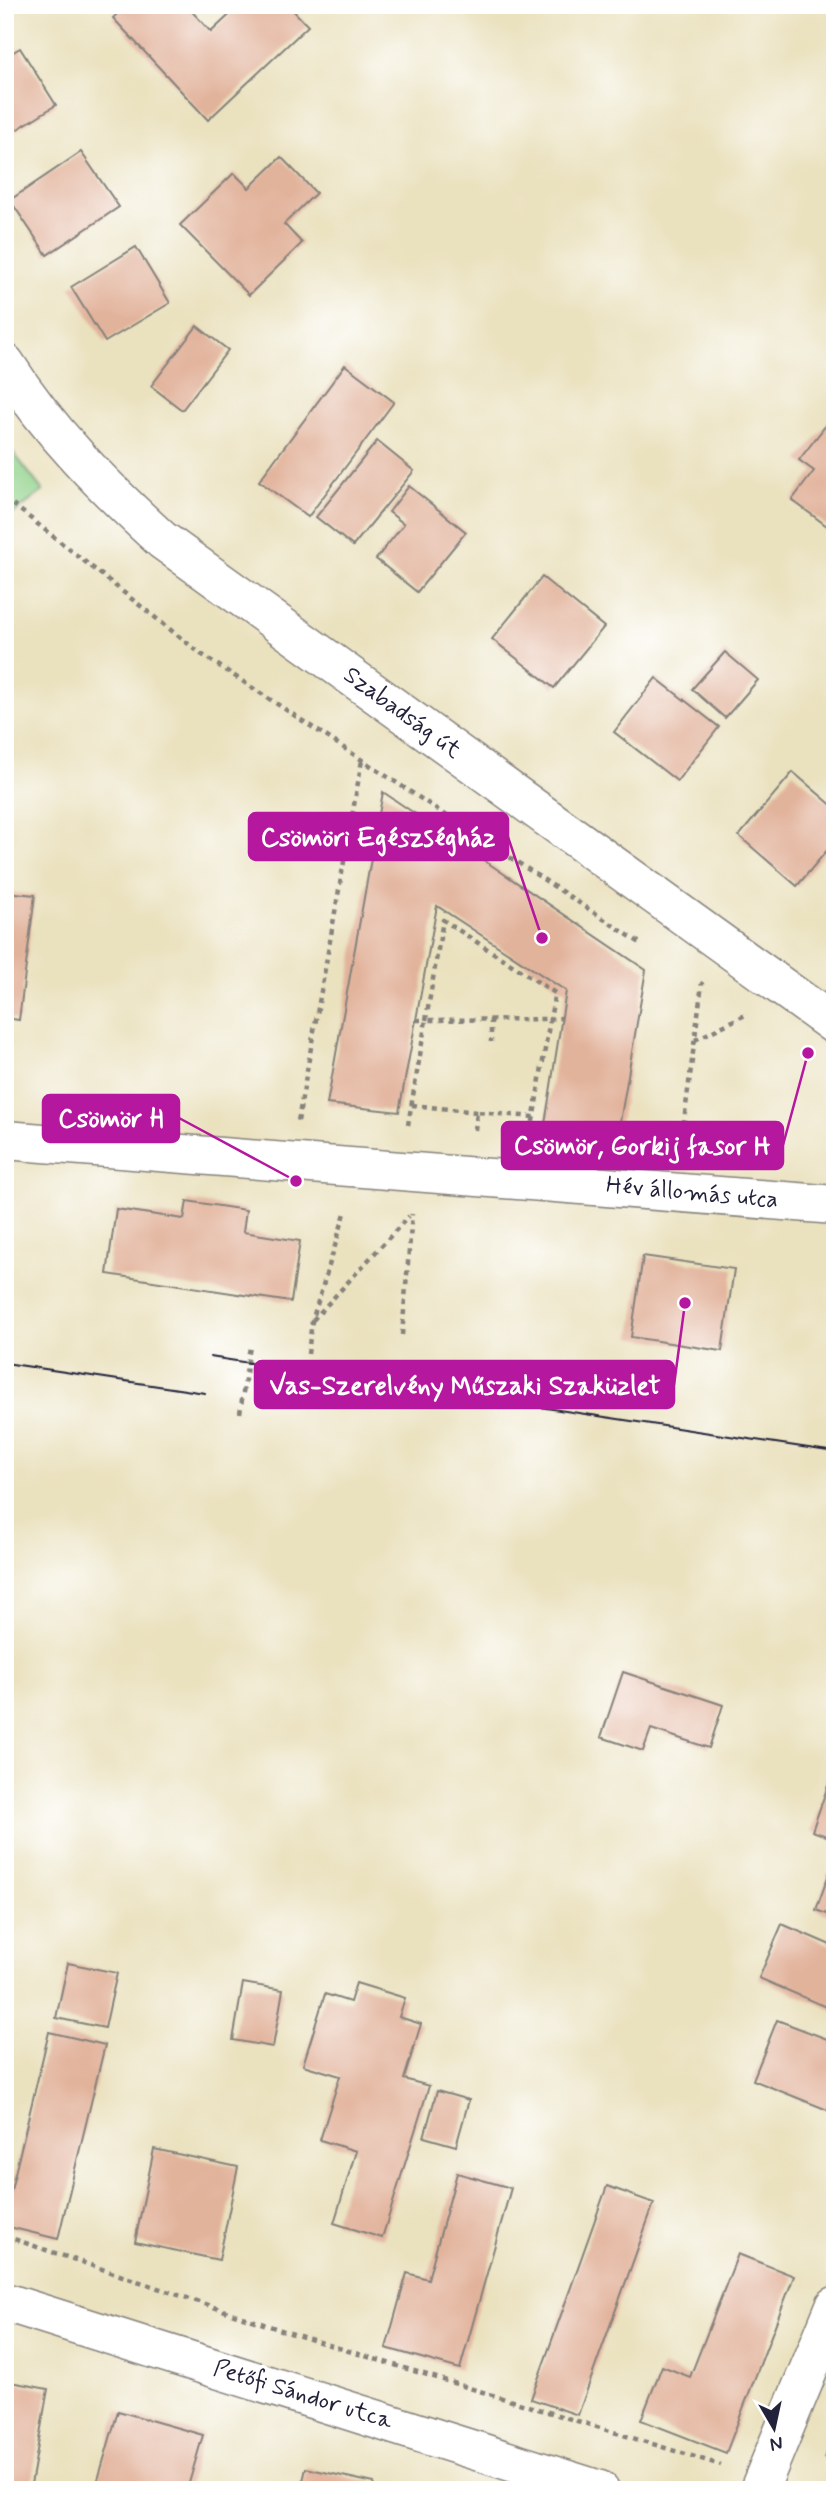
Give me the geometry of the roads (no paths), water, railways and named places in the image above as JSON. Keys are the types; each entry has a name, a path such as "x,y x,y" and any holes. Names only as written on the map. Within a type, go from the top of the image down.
{"street":[{"name":"Szabadság út","path":"5,363 50,425 100,483 162,540 835,1025"},
{"name":"Hév állomás utca","path":"5,1140 835,1205"},
{"name":"Petőfi Sándor utca","path":"5,2302 600,2490"},
{"path":"759,2490 835,2306"}],"tram line":[{"path":"210,1357 835,1452"},
{"path":"5,1363 205,1393"}],"place":[{"name":"Csömöri Egészségház","path":"542,938"},
{"name":"Csömör, Gorkij fasor H","path":"808,1053"},
{"name":"Csömör H","path":"296,1181"},
{"name":"Vas-Szerelvény Műszaki Szaküzlet","path":"685,1303"}]}
